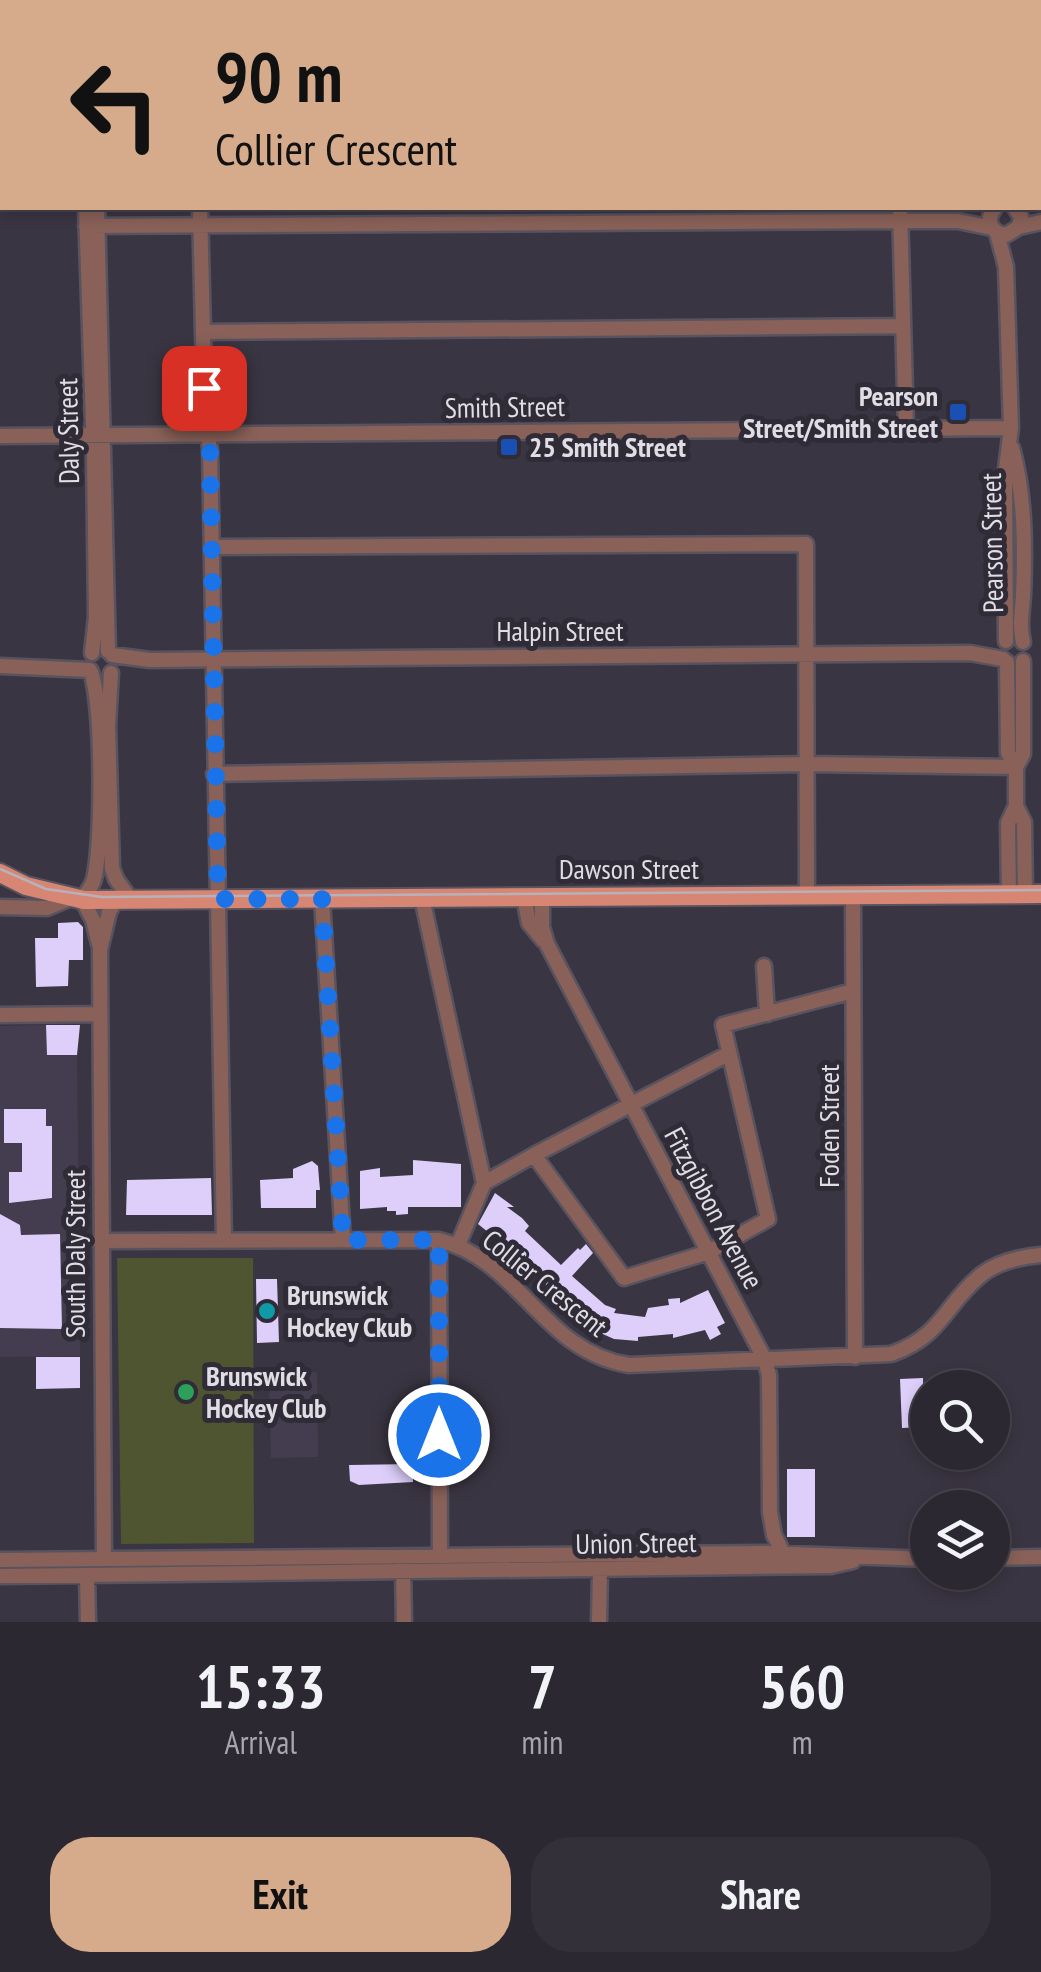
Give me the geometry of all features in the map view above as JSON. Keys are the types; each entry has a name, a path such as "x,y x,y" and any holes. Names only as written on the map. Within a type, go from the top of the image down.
{"main road":[{"path":"2,876 77,899 124,900"},
{"name":"Dawson Street","path":"124,900 1025,894"}],"street":[{"name":"Daly Street","path":"77,899 94,880 99,843 99,436 92,226 87,210"},
{"name":"Daly Street","path":"92,226 96,210"},
{"path":"200,210 212,547 224,1241"},
{"path":"92,226 900,214 958,221 1041,220"},
{"path":"900,214 906,428"},
{"name":"Pearson Street","path":"994,220 1006,267 1011,435 1005,477 1008,752 1016,767 1016,806 1024,822 1025,894"},
{"name":"Pearson Street","path":"1006,267 1017,220"},
{"path":"203,332 903,326"},
{"name":"Smith Street","path":"0,436 906,428 1011,435"},
{"name":"Pearson Street","path":"1011,435 1020,475 1022,642"},
{"path":"212,547 806,544 807,895"},
{"path":"1014,639 1026,649 1023,660 1015,664 1005,652 1014,639"},
{"name":"Halpin Street","path":"0,666 50,666 97,660 1005,652"},
{"path":"97,660 115,662 108,724 112,868 124,900"},
{"name":"Halpin Street","path":"97,660 99,677 150,660"},
{"name":"Pearson Street","path":"1016,767 1023,754 1023,660"},
{"path":"214,774 807,764 1016,767"},
{"name":"Foden Street","path":"853,895 854,1357"},
{"name":"Fitzgibbon Avenue","path":"533,897 547,944 764,1360 768,1375 770,1512 774,1535 783,1553"},
{"path":"422,898 484,1183 458,1245"},
{"path":"0,907 47,908 77,899"},
{"name":"South Daly Street","path":"77,899 92,920 100,950"},
{"path":"322,899 343,1240"},
{"name":"South Daly Street","path":"104,1559 100,950 108,912 124,900"},
{"path":"764,966 767,1014"},
{"path":"534,1155 624,1278 709,1252 768,1220 723,1025 853,991"},
{"path":"0,1015 100,1014"},
{"path":"484,1183 728,1054"},
{"path":"439,1240 440,1555"},
{"name":"Collier Crescent","path":"100,1241 439,1240 458,1245 485,1261 580,1350 604,1361 630,1366 891,1354 908,1348 938,1326 982,1274 998,1264 1041,1255"},
{"name":"Fitzgibbon Avenue","path":"764,1553 770,1512"},
{"name":"Union Street","path":"0,1576 403,1563 440,1555 783,1553 910,1559"},
{"name":"Union Street","path":"0,1560 403,1563 600,1569 832,1566 869,1558"},
{"path":"1010,1558 1041,1558"},
{"path":"403,1563 404,1622"},
{"path":"599,1622 600,1569"},
{"path":"87,1575 88,1622"}],"shaded area":[{"path":"46,1025 47,1055 77,1055 80,1356 0,1357 0,1026"},
{"path":"317,1372 318,1457 271,1458 269,1373"}],"green space":[{"name":"Brunswick Hockey Club","path":"117,1258 253,1258 254,1543 121,1544"}],"building":[{"path":"78,922 83,927 83,960 69,960 68,986 36,987 35,938 58,938 58,923"},
{"path":"46,1025 80,1025 77,1055 47,1055"},
{"path":"4,1109 46,1109 46,1126 52,1126 52,1198 9,1203 9,1172 22,1172 22,1143 4,1143"},
{"path":"413,1160 461,1164 461,1207 408,1207 408,1214 396,1215 387,1207 360,1209 360,1171 380,1168 380,1177 413,1175"},
{"path":"312,1161 318,1166 320,1190 316,1190 316,1208 261,1208 260,1180 293,1178 293,1169"},
{"path":"211,1178 212,1215 126,1215 127,1180"},
{"path":"495,1193 514,1207 507,1207 522,1218 529,1226 525,1231 561,1265 586,1244 593,1253 572,1276 605,1305 616,1309 614,1313 645,1317 648,1308 669,1305 668,1299 680,1298 680,1303 708,1290 725,1323 717,1327 721,1334 710,1340 705,1330 673,1338 673,1334 638,1337 638,1341 614,1339 587,1327 592,1315 556,1289 553,1292 519,1257 478,1224"},
{"path":"0,1214 20,1225 21,1235 60,1234 62,1329 0,1328"},
{"name":"Brunswick Hockey Ckub","path":"256,1279 277,1279 279,1342 257,1343"},
{"path":"36,1357 80,1357 80,1388 36,1389"},
{"path":"900,1379 910,1379 910,1428 902,1428"},
{"path":"412,1464 413,1482 359,1485 350,1481 349,1465"},
{"path":"787,1469 815,1469 815,1537 787,1537"}],"tram line":[{"path":"0,869 46,889 102,897 1041,890"}],"place":[{"name":"Pearson Street/Smith Street","path":"958,412"},
{"name":"25 Smith Street","path":"509,447"},
{"name":"Brunswick Hockey Ckub","path":"267,1311"},
{"name":"Brunswick Hockey Club","path":"186,1392"}],"route":[{"path":"204,388 210,449 218,899 322,899 343,1240 439,1240 439,1435"}]}
